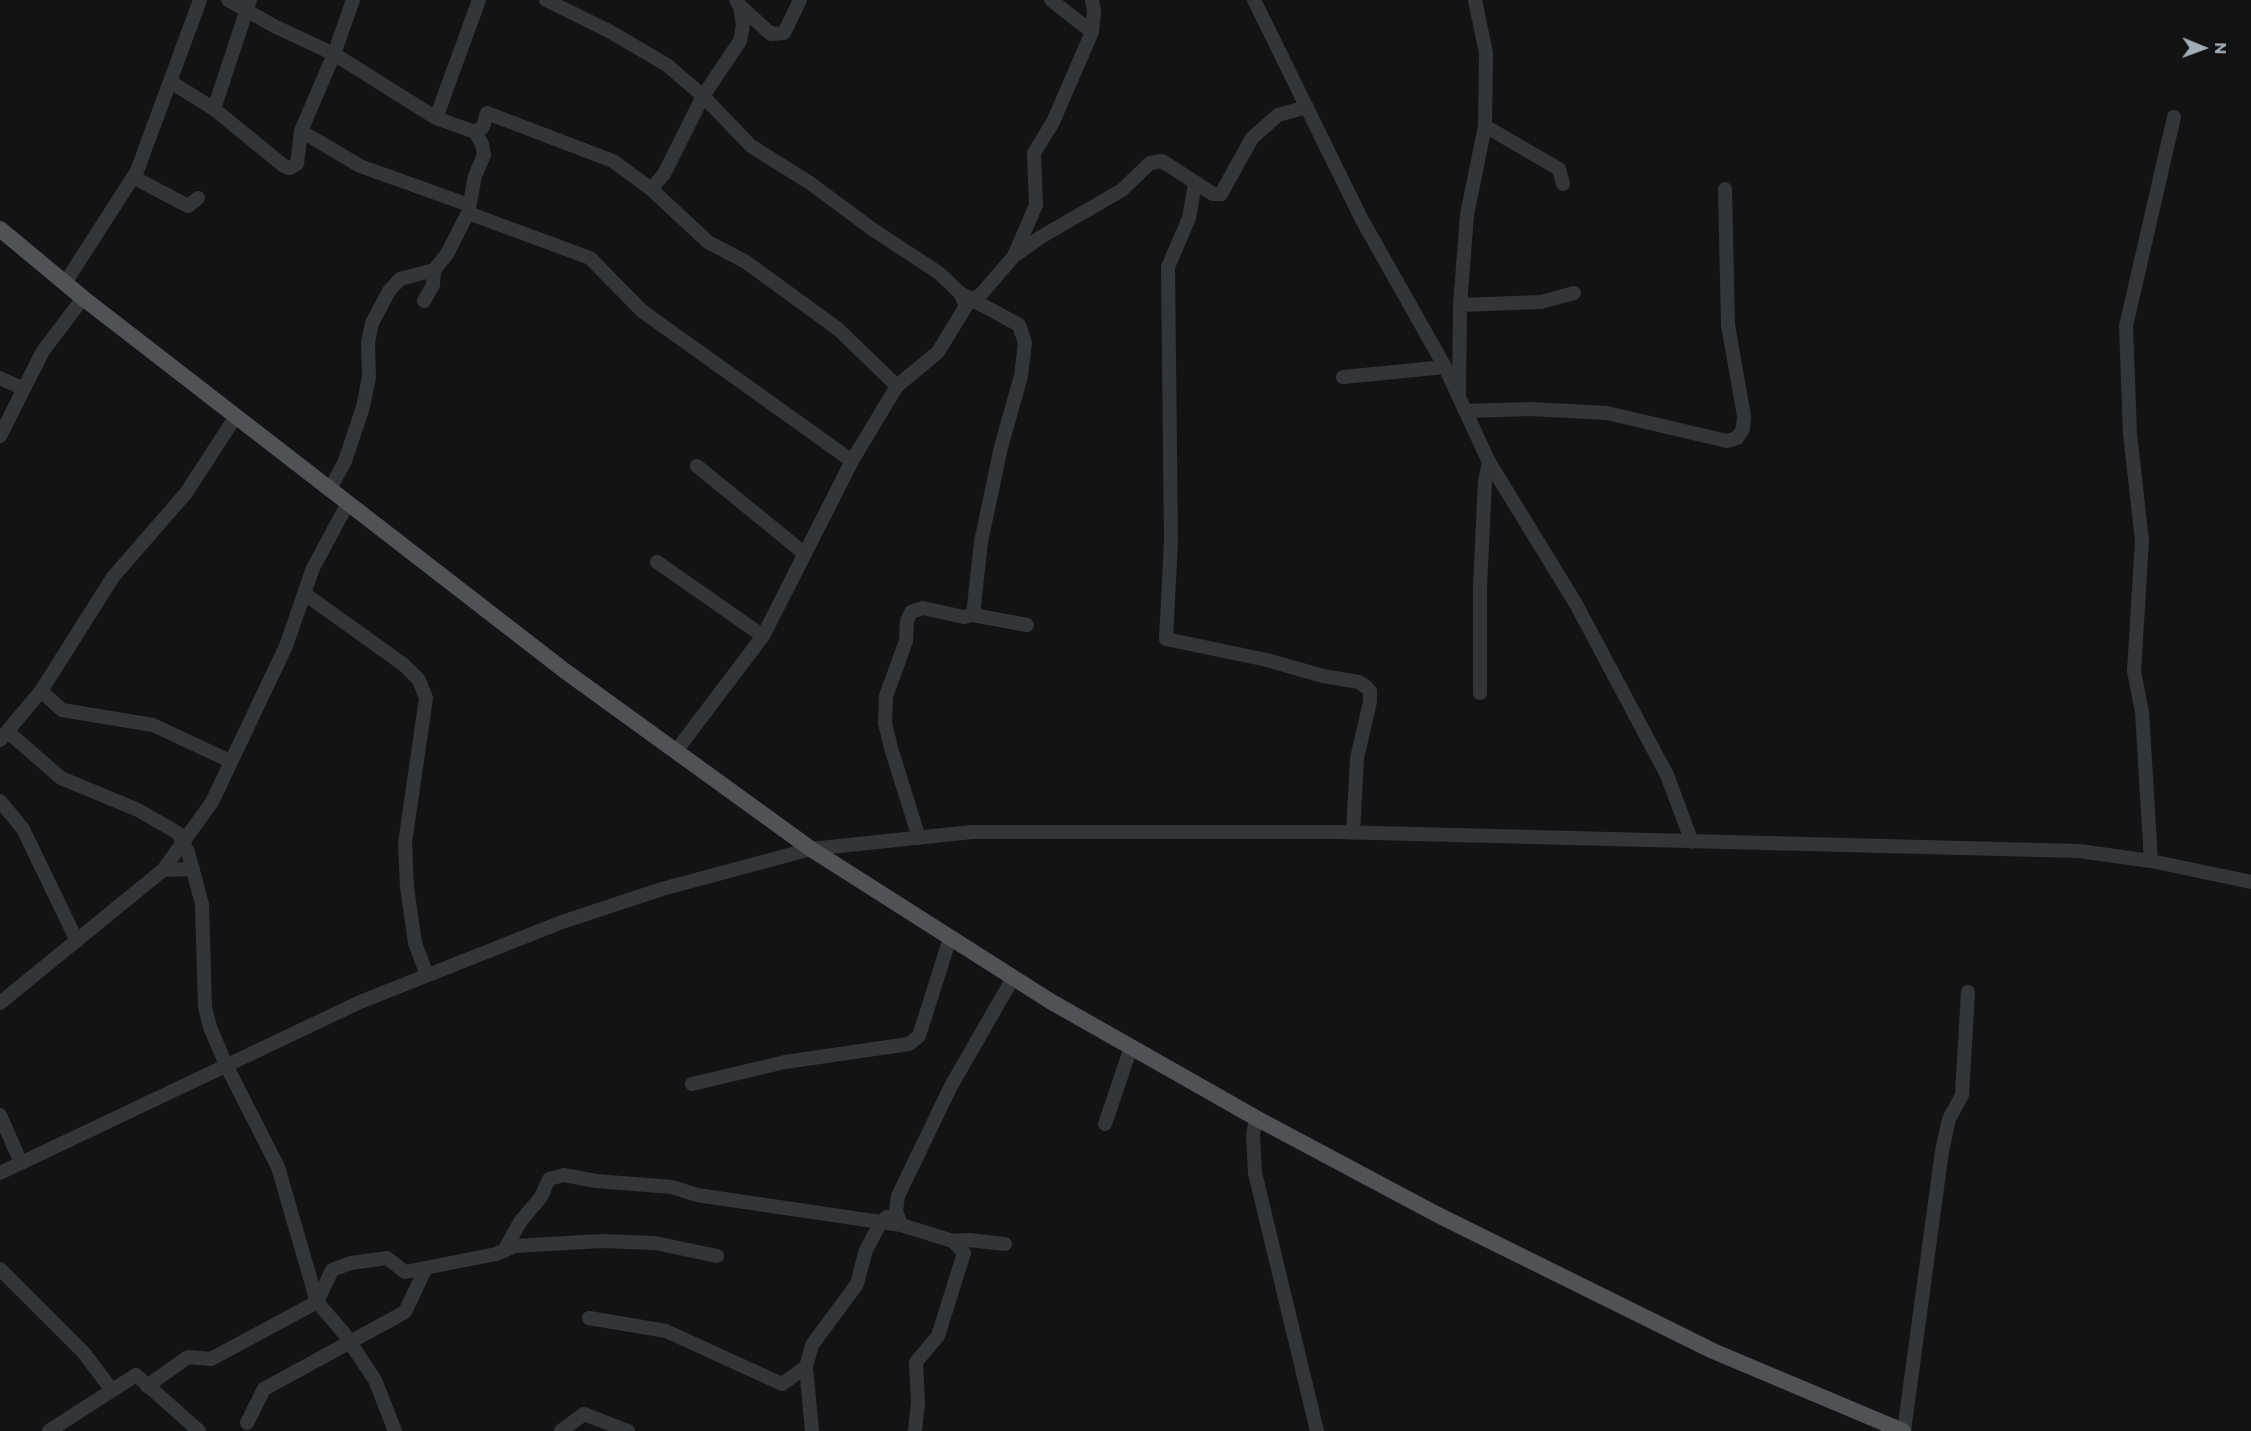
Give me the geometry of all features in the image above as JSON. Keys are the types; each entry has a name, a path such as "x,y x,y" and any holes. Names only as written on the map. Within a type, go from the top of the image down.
{"main road":[{"path":"0,229 83,298 565,671 811,849 1013,978 1256,1118 1438,1215 1713,1351 1903,1431"}],"street":[{"path":"65,282 133,177 171,82 200,0"},
{"path":"228,0 247,5 334,54 436,118 480,134"},
{"path":"171,82 214,109 284,166 290,168 297,164 301,131 334,54 353,0"},
{"path":"436,118 479,0"},
{"path":"546,0 609,31 667,65 703,96 751,146 810,183 872,229 939,273 967,300 1019,325 1025,343 1022,376 1001,447 981,542 973,615"},
{"path":"738,3 771,34 784,33 800,0"},
{"path":"1051,0 1092,32"},
{"path":"1014,256 1036,206 1034,153 1053,122 1092,32 1095,10 1092,0"},
{"path":"1254,0 1361,219 1445,367 1489,462 1576,604 1667,775 1692,842"},
{"path":"1458,397 1460,305 1467,215 1485,126 1486,54 1475,0"},
{"path":"651,189 664,174 703,96 740,41 743,25 738,3"},
{"path":"214,109 247,5"},
{"path":"676,752 763,636 852,461 897,386 938,352 967,300 1014,256 1050,231 1122,190 1150,163 1162,161 1195,184 1213,194 1221,194 1252,138 1278,115 1307,107"},
{"path":"330,489 345,461 363,407 369,377 368,343 372,323 388,291 400,279 434,270 447,254 468,209 484,155 480,134 487,114 613,161 651,189 708,242 746,262 838,329 897,386"},
{"path":"2151,861 2142,712 2134,671 2142,541 2130,434 2126,326 2174,117"},
{"path":"1485,126 1559,169 1563,184"},
{"path":"301,131 360,166 590,258 642,311 852,461"},
{"path":"133,177 188,206 198,198"},
{"path":"1195,184 1189,218 1168,267 1171,541 1166,639 1267,660 1323,676 1359,682 1370,691 1370,702 1357,758 1353,833"},
{"path":"1465,411 1530,409 1607,413 1727,441 1737,438 1743,429 1744,417 1728,325 1725,189"},
{"path":"424,301 434,285 434,270"},
{"path":"1460,305 1541,302 1574,293"},
{"path":"0,436 43,351 83,298"},
{"path":"1343,377 1445,367"},
{"path":"0,378 24,389"},
{"path":"236,416 186,493 113,577 41,692 4,736 61,778 138,810 178,833 193,869 202,904 205,1006 226,1065 278,1167 317,1302 350,1341 375,1380 395,1431"},
{"path":"1480,693 1480,587 1485,481 1489,462"},
{"path":"697,466 805,554"},
{"path":"0,1003 163,870 212,802 286,646 314,568 348,503"},
{"path":"657,562 763,636"},
{"path":"305,594 404,665 419,680 426,698 405,843 407,887 416,943 427,975"},
{"path":"919,838 885,723 886,696 906,641 907,621 911,612 922,608 964,617 973,615 1027,625"},
{"path":"41,692 62,710 153,725 230,761"},
{"path":"0,801 22,829 77,941"},
{"path":"0,1173 360,1002 427,975 562,922 662,889 811,849 972,832 1353,833 2079,851 2151,861 2251,882"},
{"path":"163,870 193,869"},
{"path":"692,1084 785,1062 909,1044 919,1036 950,938"},
{"path":"901,1225 896,1211 898,1196 951,1086 1013,978"},
{"path":"1903,1431 1942,1151 1949,1119 1962,1095 1968,992"},
{"path":"1105,1124 1131,1047"},
{"path":"0,1114 21,1163"},
{"path":"1256,1118 1254,1135 1256,1173 1317,1431"},
{"path":"504,1251 520,1222 541,1197 549,1179 564,1175 596,1181 672,1187 697,1195 901,1225 953,1241 969,1240 1005,1244"},
{"path":"812,1431 806,1367 812,1345 857,1284 867,1250 881,1222 896,1211"},
{"path":"147,1386 188,1357 210,1359 317,1302 332,1270 351,1263 387,1258 405,1272 504,1251 514,1246 602,1241 656,1243 717,1256"},
{"path":"915,1431 918,1403 916,1362 938,1336 964,1253 953,1241"},
{"path":"247,1423 264,1389 405,1312 426,1268"},
{"path":"0,1269 84,1353 111,1389"},
{"path":"590,1318 666,1331 782,1384 806,1367"},
{"path":"49,1431 136,1375 199,1431"},
{"path":"561,1431 584,1414 628,1431"}]}
